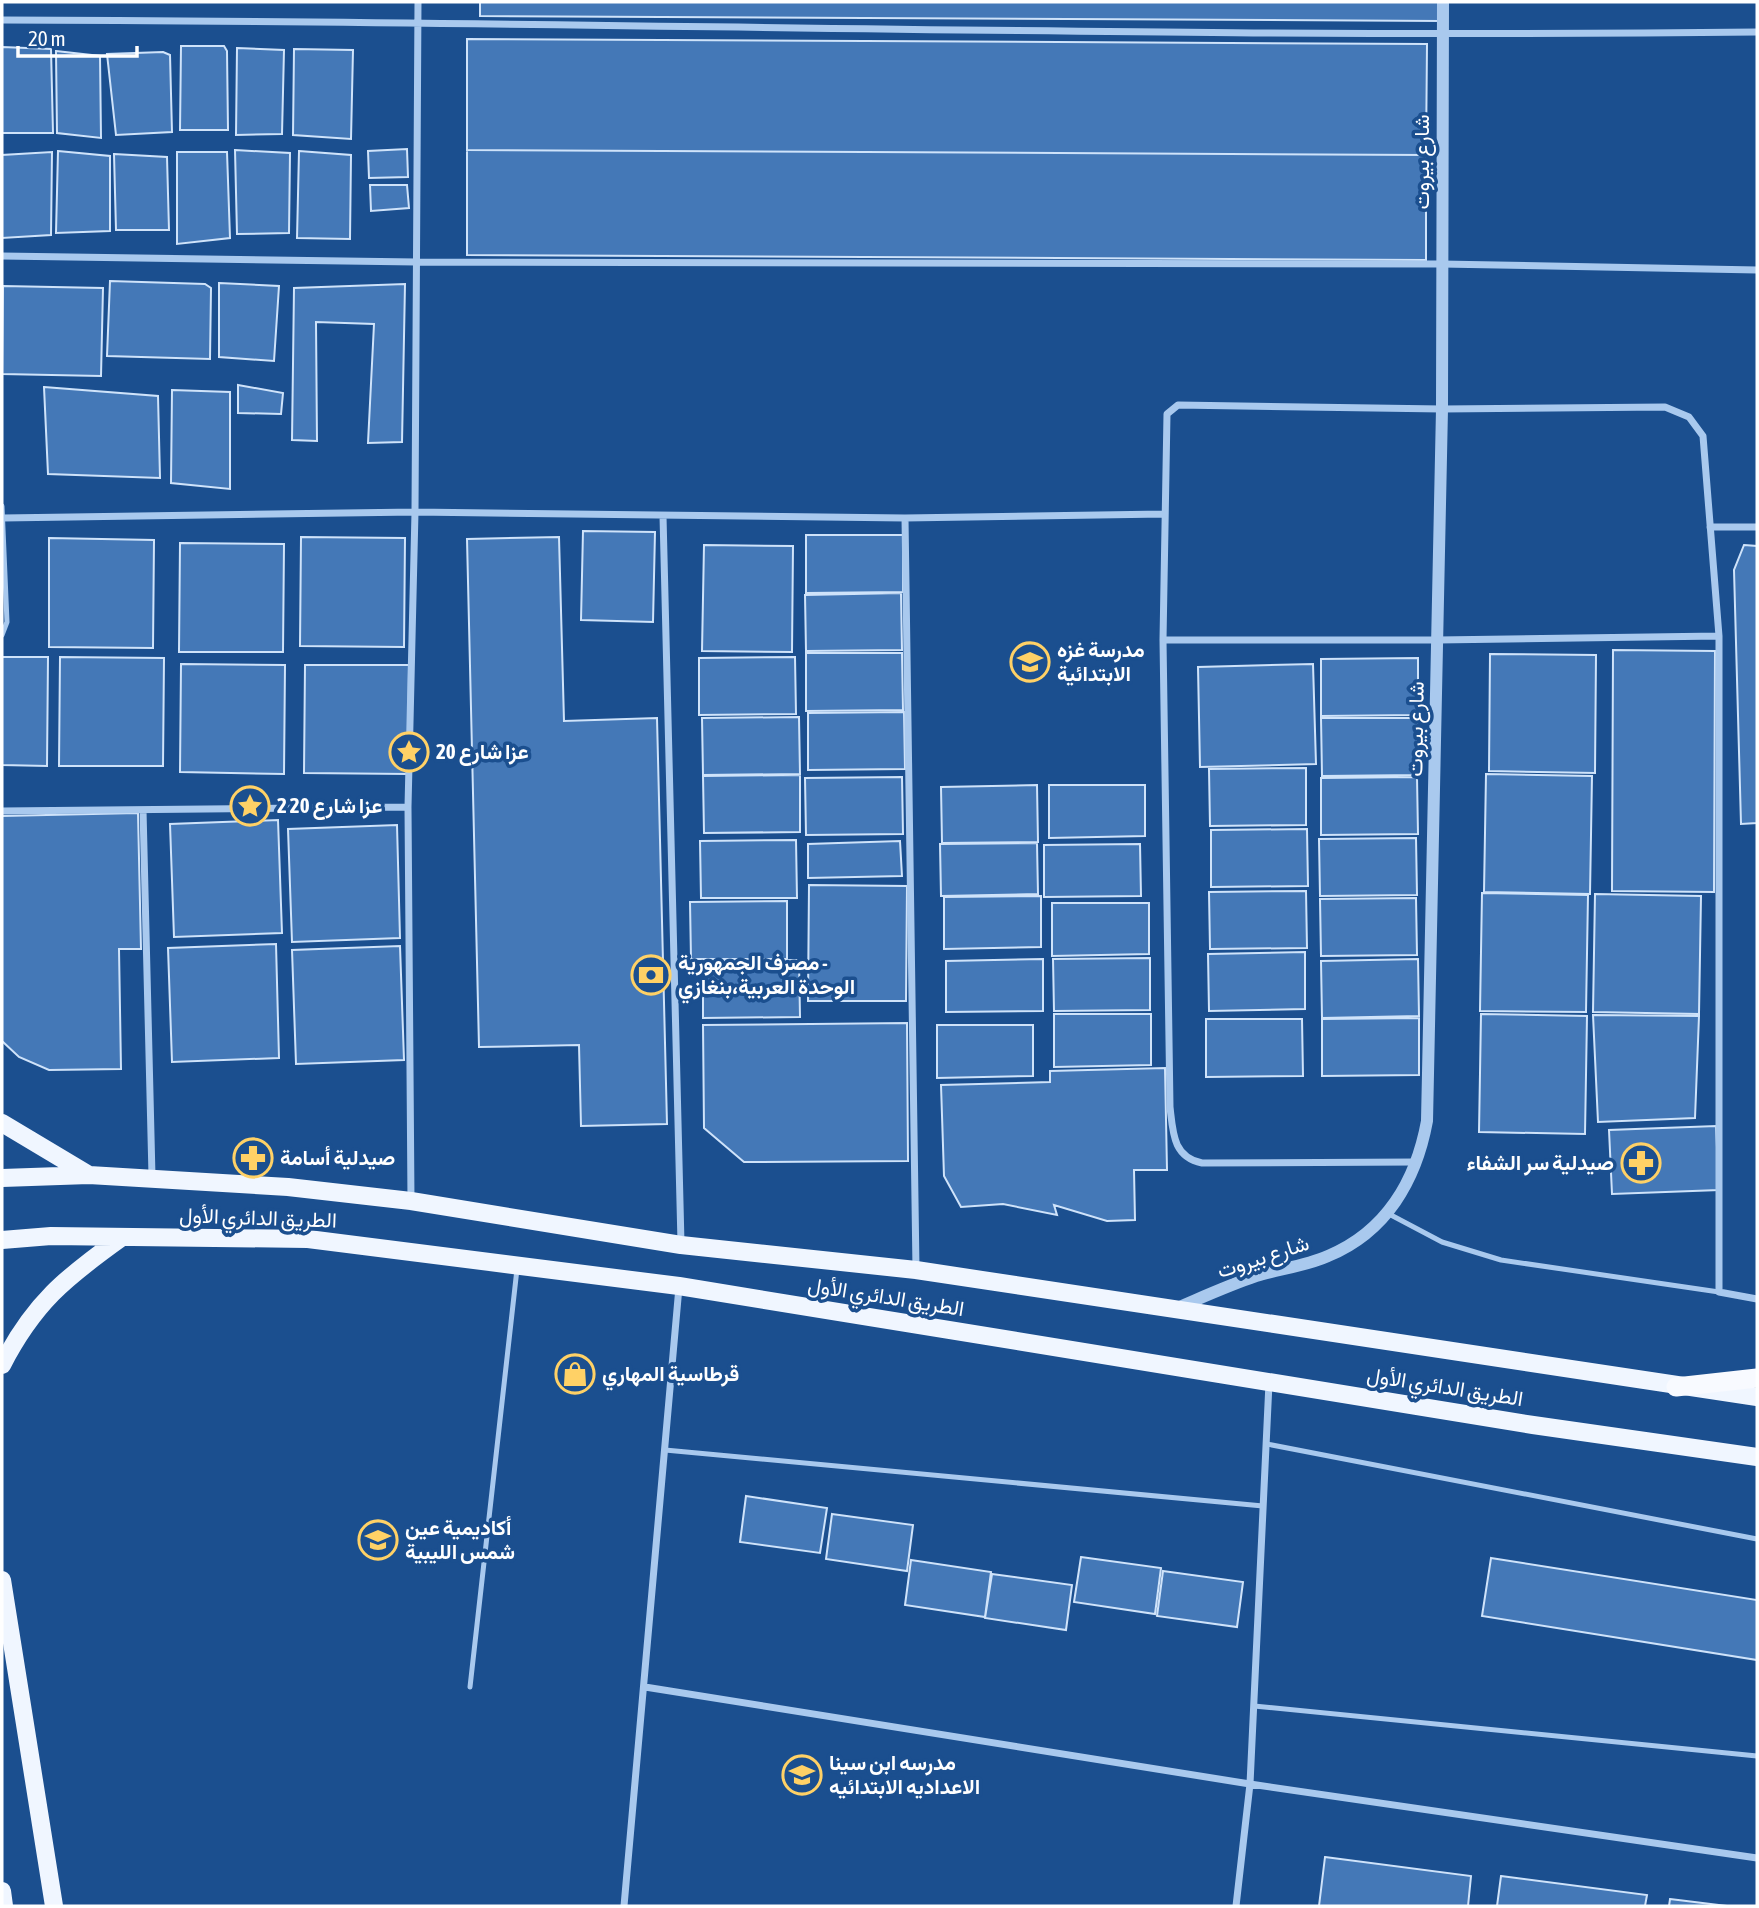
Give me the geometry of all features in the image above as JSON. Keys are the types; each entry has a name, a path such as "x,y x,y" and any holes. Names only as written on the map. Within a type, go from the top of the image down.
{"highway":[{"path":"1676,1387 1757,1378"}],"main road":[{"path":"2,1123 89,1175"},
{"name":"الطريق الدائري الأول","path":"2,1178 89,1175 288,1187 411,1201 681,1245 916,1269 1676,1387 1757,1397"},
{"name":"الطريق الدائري الأول","path":"2,1240 51,1236 308,1239 679,1286 1533,1425 1757,1457"},
{"path":"2,1365 21,1329 47,1296 121,1238"},
{"path":"2,1580 54,1906"},
{"path":"2,1891 4,1906"}],"street":[{"path":"411,1201 408,807 415,512 418,2"},
{"name":"شارع بيروت","path":"1177,1308 1255,1277 1327,1257 1357,1241 1389,1214 1406,1188 1427,1121 1442,409 1443,2"},
{"path":"2,20 418,21 1442,36 1757,32"},
{"path":"2,256 416,262 1441,264 1757,270"},
{"path":"1416,1161 1202,1163 1187,1160 1177,1148 1170,1107 1163,639 1165,421 1171,408 1178,405 1442,409 1665,407 1689,417 1703,436 1719,636 1718,1292 1757,1300"},
{"path":"3,518 415,512 905,518 1164,514"},
{"path":"663,516 681,1245"},
{"path":"905,518 916,1269"},
{"path":"1710,527 1757,527"},
{"path":"1163,639 1438,640 1719,636"},
{"path":"2,811 408,807"},
{"path":"143,810 152,1180"},
{"path":"624,1906 679,1286"},
{"path":"1236,1906 1250,1784 1269,1381"},
{"path":"645,1687 1250,1784 1757,1858"}],"lane":[{"path":"2,506 8,622 2,635"},
{"path":"1389,1214 1442,1242 1501,1260 1718,1292"},
{"path":"470,1687 517,1266"},
{"path":"1267,1444 1757,1539"},
{"path":"665,1450 1263,1506"},
{"path":"1254,1706 1757,1756"}],"building":[{"path":"480,2 1441,2 1441,21 480,16"},
{"path":"467,39 1427,44 1426,155 467,150"},
{"path":"181,46 224,46 227,51 228,130 180,130"},
{"path":"2,47 51,49 53,133 2,133"},
{"path":"237,48 284,50 282,134 236,135"},
{"path":"294,49 353,50 351,139 293,135"},
{"path":"56,51 100,56 101,138 57,133"},
{"path":"163,52 170,55 172,132 116,135 107,54"},
{"path":"407,149 408,177 369,178 368,151"},
{"path":"235,150 290,153 289,233 237,234"},
{"path":"467,150 1426,155 1426,260 467,255"},
{"path":"58,151 110,156 110,231 56,233"},
{"path":"299,151 351,155 350,239 297,238"},
{"path":"52,152 51,235 2,238 2,155"},
{"path":"177,152 227,152 230,238 177,244"},
{"path":"114,154 167,157 169,230 116,230"},
{"path":"370,185 407,185 409,208 371,211"},
{"path":"110,281 205,284 211,288 210,359 107,356"},
{"path":"219,283 279,286 274,361 219,357"},
{"path":"405,284 402,442 368,443 374,324 316,322 317,441 292,440 294,288"},
{"path":"3,286 103,288 101,376 2,374"},
{"path":"238,385 283,393 281,414 238,413"},
{"path":"44,387 158,396 160,478 48,474"},
{"path":"172,390 230,392 230,489 171,483"},
{"path":"583,531 655,532 653,622 581,620"},
{"path":"806,535 903,535 903,592 806,593"},
{"path":"301,537 405,538 404,647 300,646"},
{"path":"559,537 564,721 657,718 667,1124 581,1126 579,1045 479,1047 467,539"},
{"path":"49,538 154,540 153,648 49,647"},
{"path":"180,543 284,544 283,652 179,652"},
{"path":"704,545 793,546 792,652 702,651"},
{"path":"1744,545 1757,546 1757,823 1741,824 1734,570"},
{"path":"901,593 902,650 806,651 805,595"},
{"path":"1613,650 1715,651 1714,892 1612,891"},
{"path":"806,653 902,653 903,710 806,711"},
{"path":"1490,654 1596,655 1595,773 1489,771"},
{"path":"2,657 48,657 47,766 2,765"},
{"path":"60,657 164,658 163,766 59,766"},
{"path":"795,657 796,714 699,715 699,658"},
{"path":"1418,658 1418,715 1321,716 1321,659"},
{"path":"181,664 285,665 284,774 180,772"},
{"path":"1313,664 1316,764 1200,767 1198,667"},
{"path":"305,665 409,665 408,774 304,773"},
{"path":"904,712 905,769 808,770 808,713"},
{"path":"799,717 800,774 703,775 702,718"},
{"path":"1321,718 1417,718 1418,775 1322,776"},
{"path":"1306,768 1306,825 1210,826 1209,769"},
{"path":"1486,774 1592,776 1590,894 1484,892"},
{"path":"800,775 800,832 704,833 703,776"},
{"path":"902,777 903,834 806,835 805,778"},
{"path":"1417,777 1418,834 1321,835 1321,778"},
{"path":"1037,785 1038,842 942,843 941,787"},
{"path":"1049,785 1145,785 1145,836 1049,838"},
{"path":"138,813 141,949 119,949 121,1069 49,1070 19,1057 2,1041 2,816"},
{"path":"278,820 282,933 174,937 170,824"},
{"path":"397,825 400,938 292,942 288,829"},
{"path":"1307,829 1308,886 1211,887 1211,830"},
{"path":"1416,838 1417,895 1320,896 1319,839"},
{"path":"796,840 797,898 701,898 700,841"},
{"path":"900,841 902,876 808,878 808,844"},
{"path":"1037,843 1038,894 941,896 940,844"},
{"path":"1140,844 1141,896 1044,897 1044,845"},
{"path":"809,885 907,886 906,1001 808,1001"},
{"path":"1306,891 1307,948 1210,949 1209,892"},
{"path":"1482,893 1588,895 1586,1012 1480,1011"},
{"path":"1595,894 1701,896 1699,1014 1593,1012"},
{"path":"1041,896 1041,947 944,949 944,897"},
{"path":"1416,898 1417,955 1321,956 1320,899"},
{"path":"787,901 787,959 691,959 690,902"},
{"path":"1052,903 1149,903 1149,954 1052,956"},
{"path":"276,944 279,1058 172,1062 168,948"},
{"path":"400,946 404,1060 296,1064 292,950"},
{"path":"1305,952 1305,1009 1209,1011 1208,954"},
{"path":"1150,958 1150,1010 1054,1011 1053,959"},
{"path":"1043,959 1043,1011 946,1012 946,961"},
{"path":"1418,959 1419,1016 1322,1018 1321,961"},
{"path":"799,960 800,1017 703,1018 703,961"},
{"path":"1054,1014 1151,1014 1151,1065 1054,1067"},
{"path":"1481,1014 1587,1016 1585,1134 1479,1132"},
{"path":"1593,1015 1699,1016 1695,1118 1598,1122"},
{"path":"1419,1018 1419,1075 1322,1076 1322,1019"},
{"path":"1206,1019 1302,1019 1303,1076 1206,1077"},
{"path":"907,1023 908,1161 744,1162 704,1128 703,1025"},
{"path":"937,1025 1033,1025 1033,1076 937,1078"},
{"path":"1165,1068 1167,1170 1134,1170 1135,1220 1107,1221 1054,1205 1057,1215 1003,1204 961,1207 944,1176 941,1085 1050,1082 1050,1071"},
{"path":"1716,1126 1719,1190 1612,1194 1609,1130"},
{"path":"746,1496 827,1508 820,1553 740,1542"},
{"path":"832,1514 913,1525 907,1571 826,1559"},
{"path":"1081,1557 1161,1568 1155,1614 1074,1602"},
{"path":"1491,1558 1757,1600 1757,1660 1482,1616"},
{"path":"911,1560 991,1572 985,1617 905,1605"},
{"path":"1163,1571 1243,1582 1237,1627 1157,1616"},
{"path":"992,1574 1072,1585 1066,1630 985,1618"},
{"path":"1325,1857 1471,1876 1468,1906 1319,1906"},
{"path":"1501,1876 1647,1895 1645,1906 1497,1906"},
{"path":"1670,1899 1727,1906 1669,1906"}],"place":[{"name":"مدرسة غزه الابتدائية","path":"1030,662"},
{"name":"عزا شارع 20","path":"409,752"},
{"name":"عزا شارع 20 2","path":"250,806"},
{"name":"مصرف الجمهورية - الوحدة العربية،بنغازي","path":"651,975"},
{"name":"صيدلية أسامة","path":"253,1158"},
{"name":"صيدلية سر الشفاء","path":"1641,1163"},
{"name":"قرطاسية المهاري","path":"575,1374"},
{"name":"أكاديمية عين شمس الليبية","path":"378,1540"},
{"name":"مدرسه ابن سينا الاعداديه الابتدائيه","path":"802,1775"}]}
